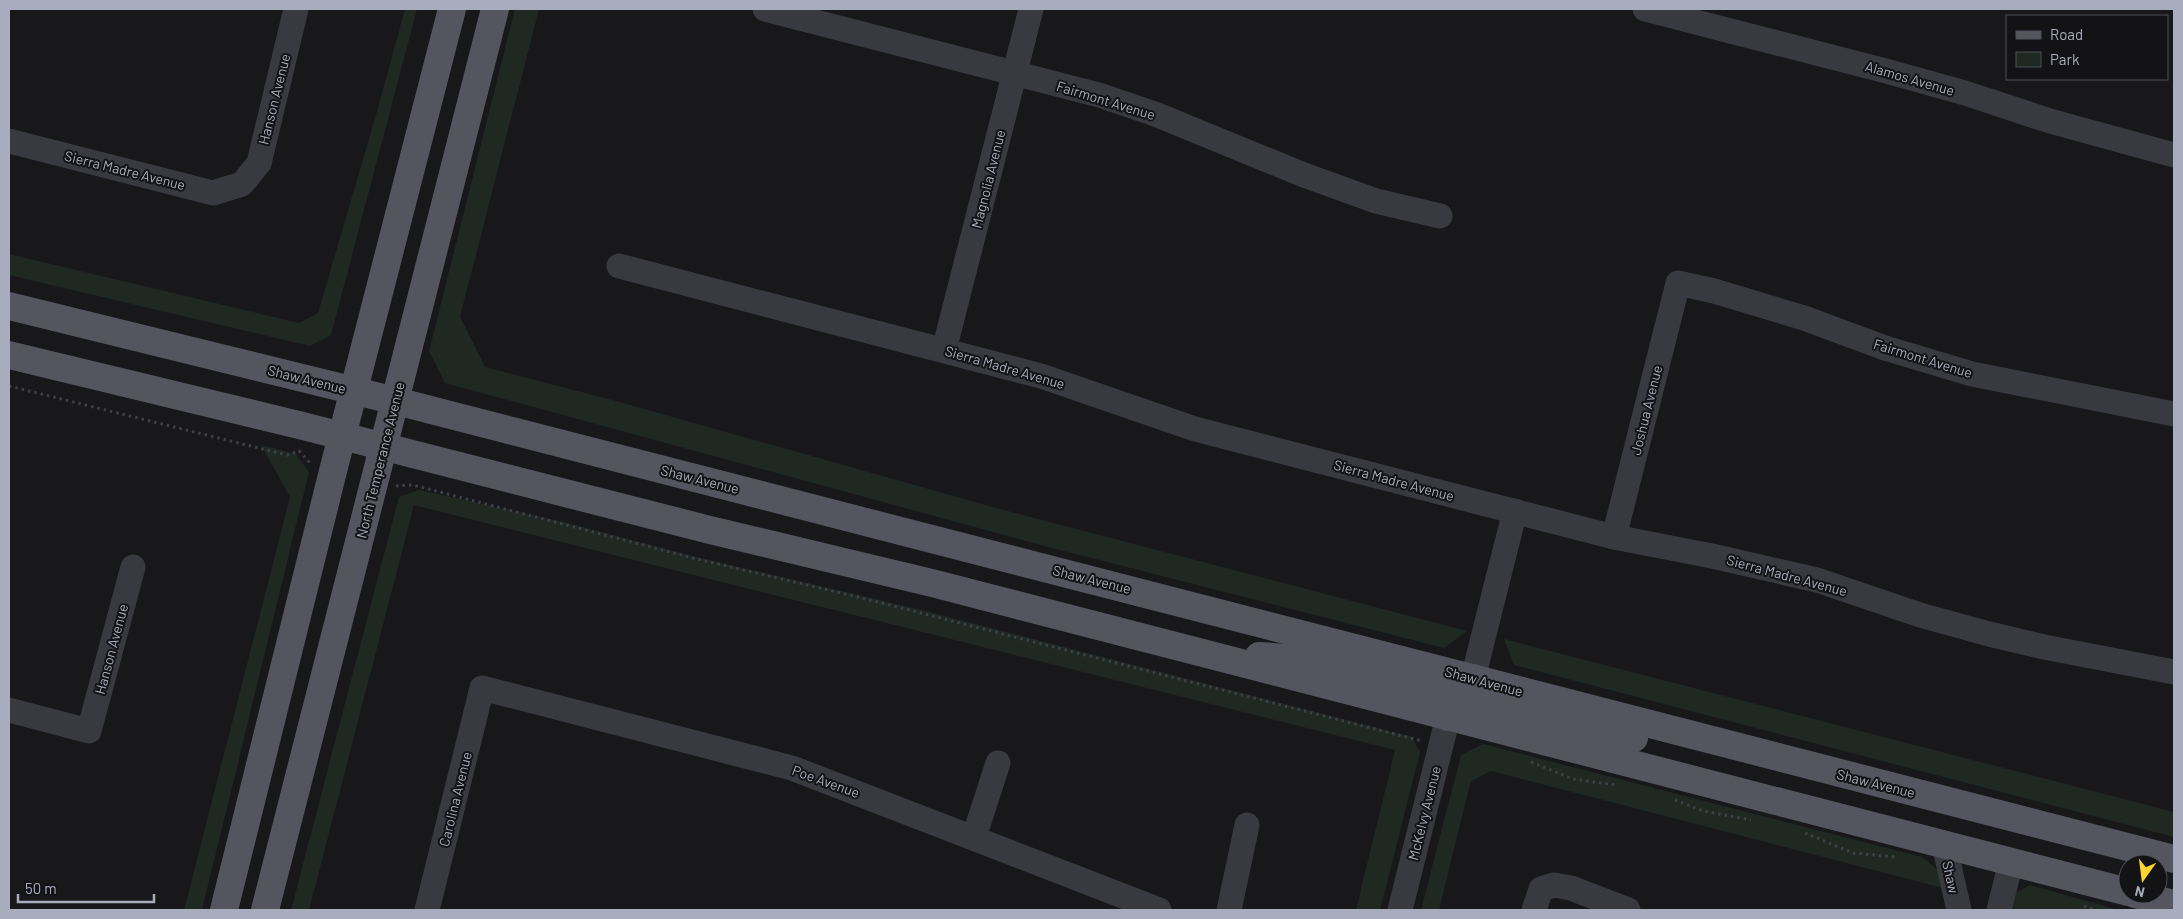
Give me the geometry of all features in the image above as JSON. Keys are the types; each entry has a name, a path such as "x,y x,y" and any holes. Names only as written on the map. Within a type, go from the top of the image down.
{"main road":[{"path":"224,910 342,436 452,9"},
{"name":"North Temperance Avenue","path":"265,910 495,9"},
{"name":"Shaw Avenue","path":"9,306 354,390 2174,859"},
{"path":"9,355 342,436 710,530 932,583 2118,889"},
{"path":"1198,653 1303,658 1432,691 1445,691 1456,688 1473,678"},
{"path":"1448,717 1452,707 1460,703 1479,701 1629,738 1723,744"}],"street":[{"name":"Hanson Avenue","path":"242,184 259,163 296,9"},
{"name":"Fairmont Avenue","path":"765,9 1100,95 1155,114 1304,176 1376,201 1440,216"},
{"name":"Magnolia Avenue","path":"944,350 1031,9"},
{"name":"Alamos Avenue","path":"1644,9 1886,70 1966,93 2050,121 2174,155"},
{"name":"Sierra Madre Avenue","path":"9,141 213,193 242,184"},
{"name":"Sierra Madre Avenue","path":"619,266 1041,376 1195,428 1614,536 1817,580 1920,615 1998,637 2044,648 2174,672"},
{"name":"Fairmont Avenue","path":"1678,283 1714,291 1804,318 1885,348 1972,374 2174,414"},
{"name":"Joshua Avenue","path":"1614,536 1678,283"},
{"path":"1473,678 1515,511"},
{"name":"Hanson Avenue","path":"9,710 89,731 133,567"},
{"name":"Poe Avenue","path":"482,688 792,768 974,837 1158,910"},
{"name":"Carolina Avenue","path":"427,910 482,688"},
{"name":"McKelvy Avenue","path":"1400,910 1448,717"},
{"path":"974,837 998,763"},
{"path":"1229,910 1247,826"},
{"name":"Shaw","path":"1944,844 1959,910"},
{"path":"1999,910 2011,862"},
{"path":"1537,900 1554,885 1571,888 1628,910"}],"path":[{"path":"9,386 287,455 299,450"},
{"path":"413,485 693,558 891,605 1421,741"},
{"path":"1528,761 1573,779 1621,785"},
{"path":"1670,798 1703,811 1755,820"},
{"path":"1803,832 1854,853 1897,857"}],"green space":[{"path":"405,9 417,9 331,335 310,346 9,275 9,254 299,323 318,313"},
{"path":"515,9 539,9 460,317 485,367 616,401 996,508 1467,631 1444,648 1056,549 445,383 429,351"},
{"path":"261,445 296,454 309,472 202,910 184,910 290,497"},
{"path":"419,490 564,522 696,557 918,609 1412,737 1420,752 1380,910 1356,910 1395,750 414,505 309,910 291,910 399,497"},
{"path":"1504,639 2174,812 2174,837 1514,665"},
{"path":"1483,744 1922,857 1937,869 1943,888 1491,771 1471,781 1439,910 1421,910 1461,755"},
{"path":"2030,885 2118,910 2010,910 2013,895"}]}
